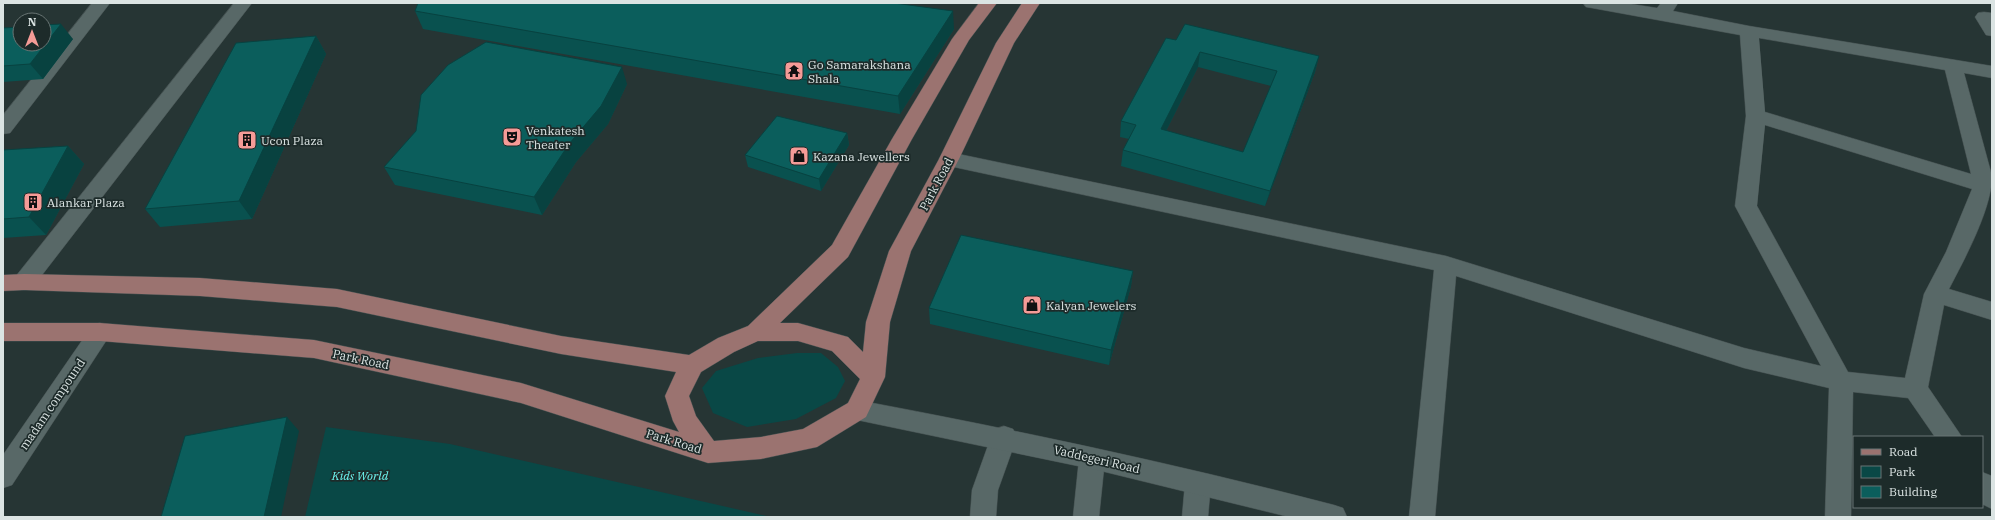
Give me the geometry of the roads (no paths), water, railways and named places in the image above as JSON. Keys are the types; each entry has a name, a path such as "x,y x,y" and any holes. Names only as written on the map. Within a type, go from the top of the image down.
{"main road":[{"path":"756,332 798,332 840,344 873,377 857,410 808,439 761,448 708,452 685,421 677,396 692,365 726,345 756,332 840,251 961,39 988,3"},
{"name":"Park Road","path":"873,377 878,322 900,251 949,159 1005,43 1031,3"},
{"path":"13,282 200,287 337,298 561,345 692,365"},
{"name":"Park Road","path":"3,332 100,332 314,349 521,393 708,452"}],"street":[{"path":"3,128 101,3"},
{"path":"13,282 243,3"},
{"path":"1592,3 1666,9 1750,31 1992,72"},
{"path":"1992,18 1984,17 1992,31"},
{"path":"1750,31 1756,116 1746,206 1841,381 1838,517"},
{"path":"1948,436 1915,389 1935,294 1957,252 1984,185 1953,65"},
{"path":"1756,116 1984,185"},
{"path":"949,159 1446,264 1744,358 1841,381 1915,389"},
{"path":"1422,517 1446,264"},
{"path":"1935,294 1992,311"},
{"name":"madam compound","path":"3,477 100,332"},
{"name":"Vaddegeri Road","path":"857,410 1004,437 1092,459 1198,482 1284,510 1334,517"},
{"path":"983,517 985,490 1004,437"},
{"path":"1086,517 1092,459"},
{"path":"1195,517 1198,482"},
{"path":"1983,484 1992,497"}],"place":[{"name":"Go Samarakshana Shala","path":"794,71"},
{"name":"Venkatesh Theater","path":"512,137"},
{"name":"Ucon Plaza","path":"247,140"},
{"name":"Kazana Jewellers","path":"799,156"},
{"name":"Alankar Plaza","path":"33,202"},
{"name":"Kalyan Jewelers","path":"1032,305"}],"park label":[{"name":"Kids World","path":"360,475"}]}
